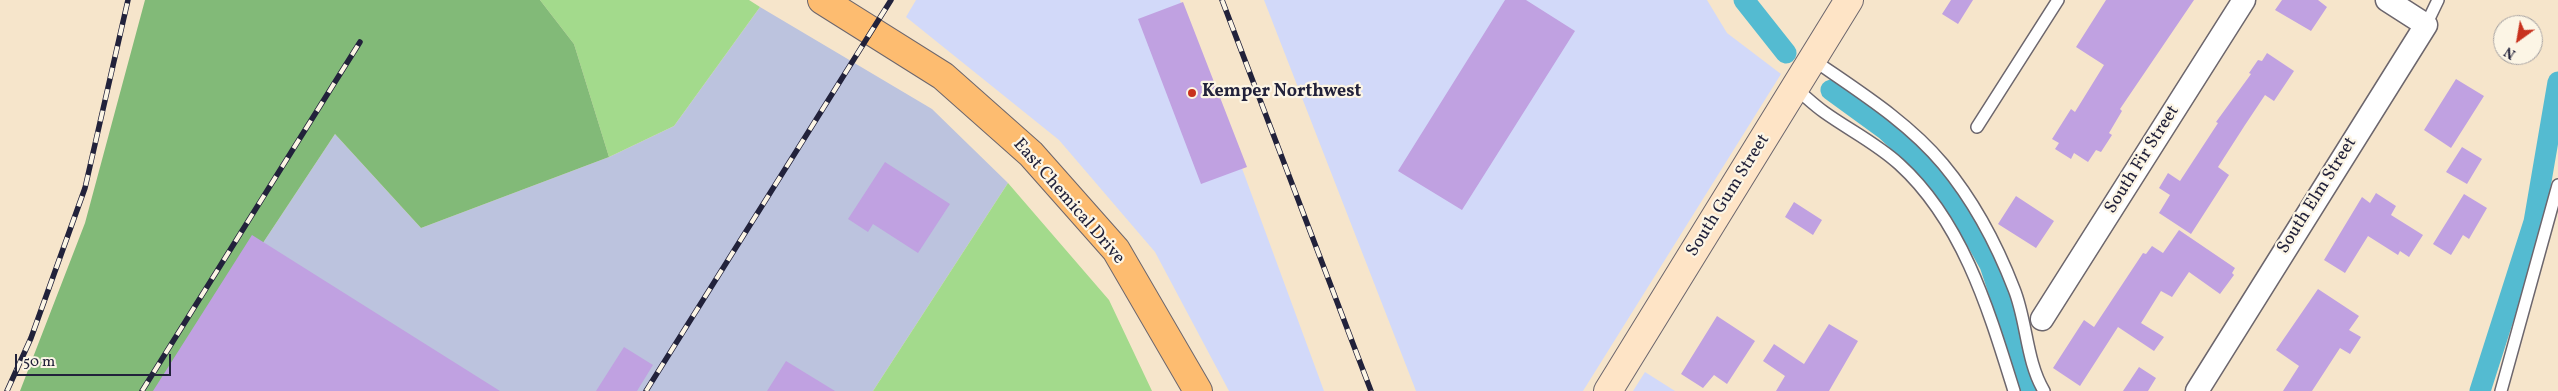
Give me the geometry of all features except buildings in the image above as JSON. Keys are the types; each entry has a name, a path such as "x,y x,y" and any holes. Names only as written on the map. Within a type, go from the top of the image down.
{"main road":[{"name":"East Chemical Drive","path":"822,0 943,76 1031,154 1116,250 1198,391"},
{"name":"South Gum Street","path":"1608,391 1849,0"}],"street":[{"name":"South Fir Street","path":"2034,324 2244,0"},
{"path":"2387,0 2426,25"},
{"name":"South Elm Street","path":"2197,391 2426,25"}],"lane":[{"path":"1977,127 2058,0"},
{"name":"South Elm Street","path":"2426,25 2438,0"},
{"path":"1812,59 1889,113 1942,162 1962,188 2002,260 2015,290 2034,324 2034,363 2044,391"},
{"path":"1795,88 1825,113 1873,142 1900,165 1937,206 1969,263 1994,329 2014,391"},
{"path":"2501,391 2558,185"}],"shaded area":[{"path":"916,0 1180,0 1324,391 1229,391 1155,252 1059,140 906,17"},
{"path":"1264,0 1707,0 1727,33 1781,74 1583,391 1416,391"},
{"path":"760,7 932,109 1008,183 873,391 165,391 335,134 421,228 609,157 674,126"},
{"path":"1645,372 1675,391 1633,391"}],"green space":[{"path":"145,0 540,0 574,44 609,157 421,228 335,134 165,391 20,391 85,223"},
{"path":"540,0 749,0 760,7 674,126 609,157 574,44"},
{"path":"1008,183 1109,300 1152,391 873,391"}],"waterway":[{"path":"1744,0 1786,53"},
{"path":"2480,391 2534,222 2558,82"},
{"path":"1831,90 1886,130 1929,170 1961,213 1990,265 2008,319 2024,381 2029,391"}],"railway":[{"path":"7,391 31,338 85,188 128,0"},
{"path":"646,391 891,0"},
{"path":"1222,0 1371,391"},
{"path":"142,391 360,42"}],"place":[{"name":"Kemper Northwest","path":"1192,93"}]}
